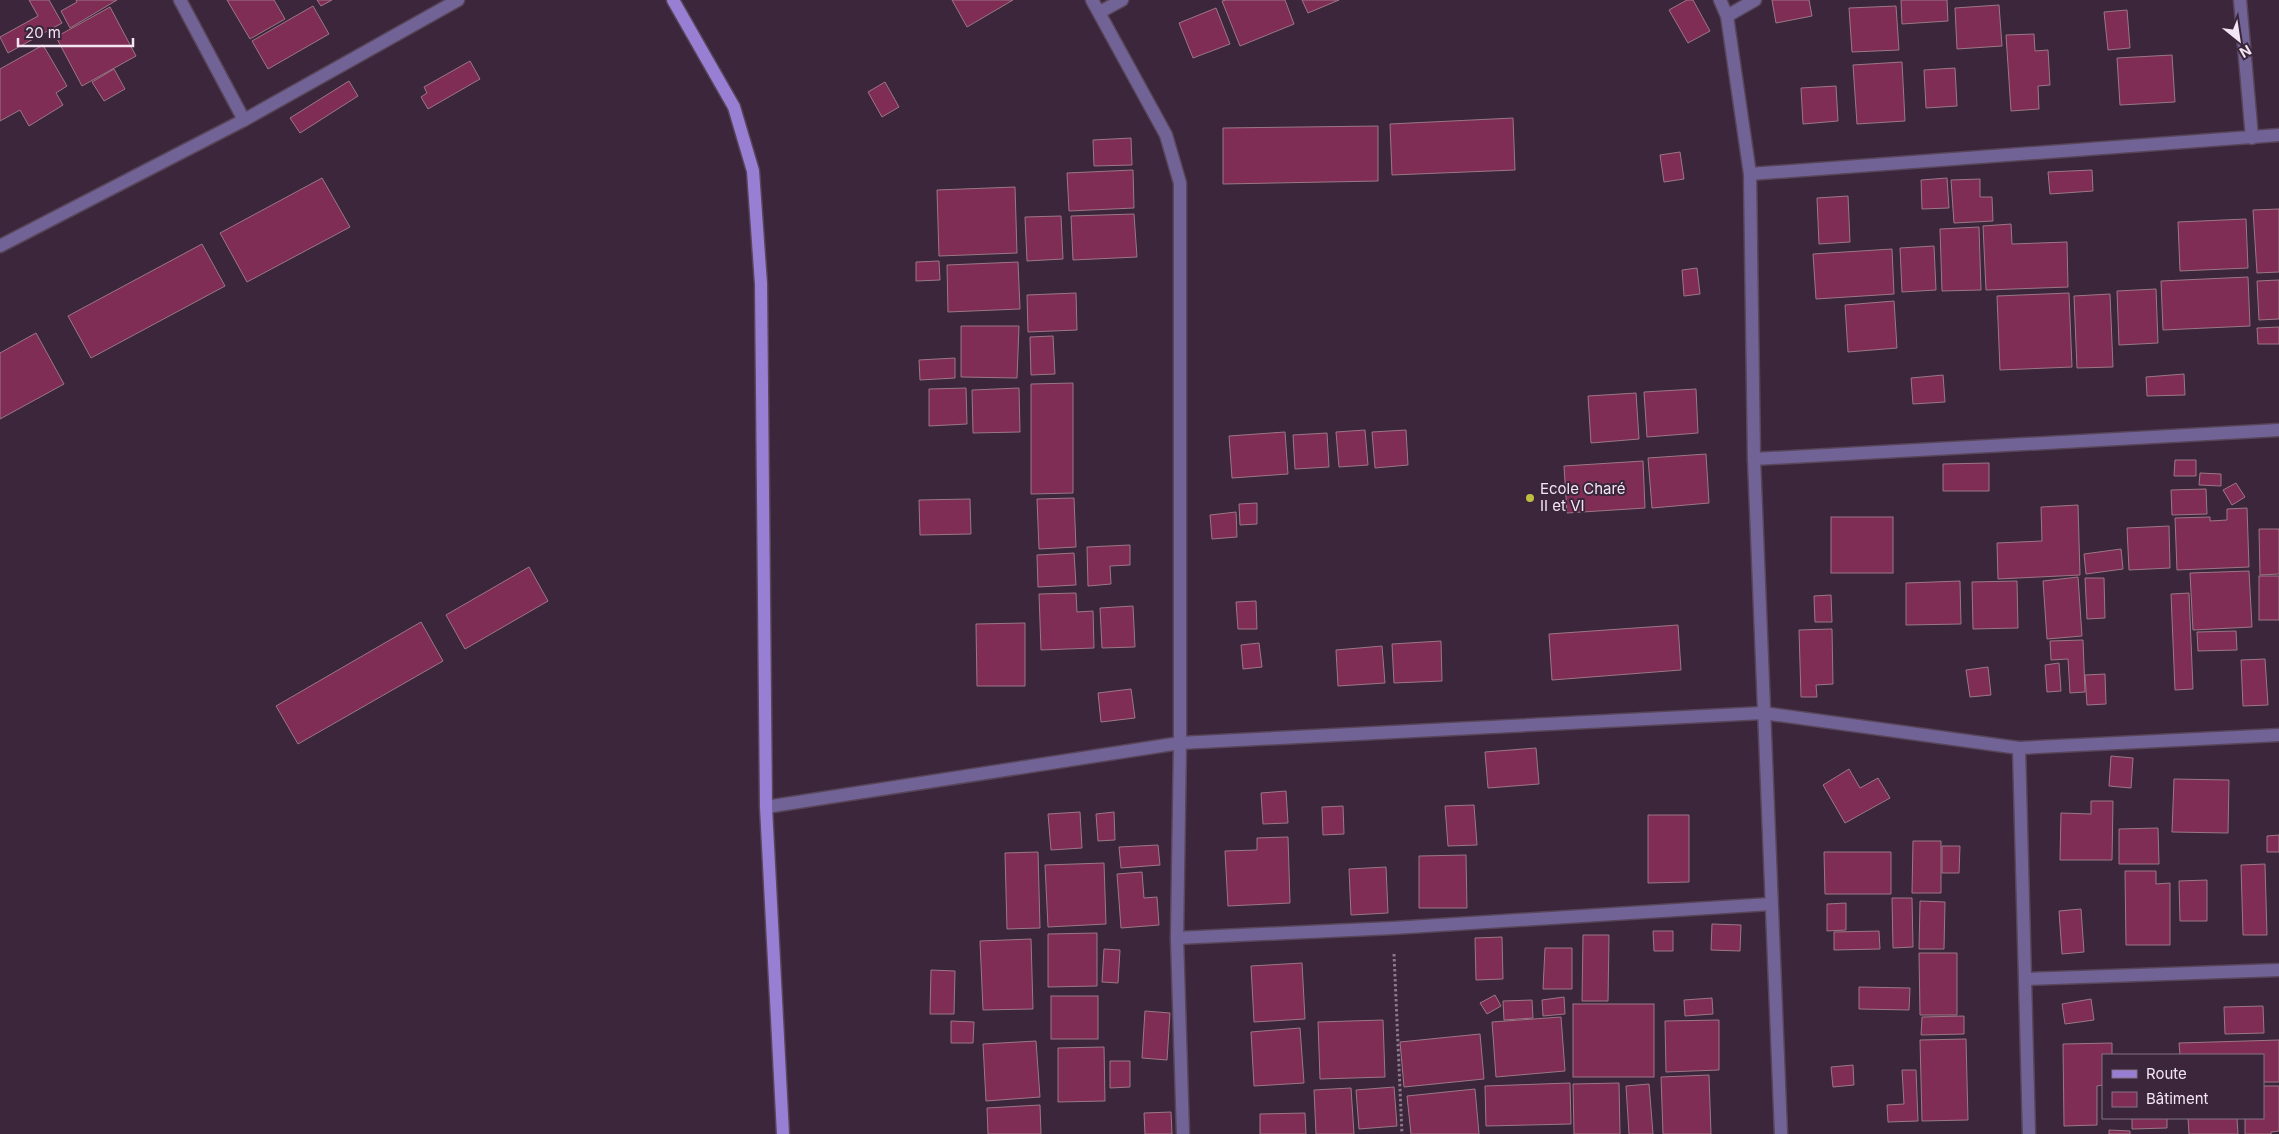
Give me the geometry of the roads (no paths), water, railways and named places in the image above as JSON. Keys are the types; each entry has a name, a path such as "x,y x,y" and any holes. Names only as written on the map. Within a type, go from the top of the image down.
{"street":[{"path":"180,0 244,120"},
{"path":"0,246 244,120 458,0"},
{"path":"673,0 734,108 754,171 761,284 766,807 783,1134"},
{"path":"1092,0 1166,135 1180,183 1180,743 1177,938 1184,1134"},
{"path":"1100,12 1122,0"},
{"path":"1720,0 1727,16 1750,174 1754,459 1781,1134"},
{"path":"1727,16 1755,0"},
{"path":"2240,0 2252,138"},
{"path":"1750,174 2279,136"},
{"path":"1754,459 2279,430"},
{"path":"766,807 1180,743 1763,713 2019,748 2279,735"},
{"path":"2019,748 2029,1134"},
{"path":"1177,938 1393,928 1771,904"},
{"path":"2026,979 2279,970"}],"place":[{"name":"Ecole Charé II et VI","path":"1530,498"}]}
